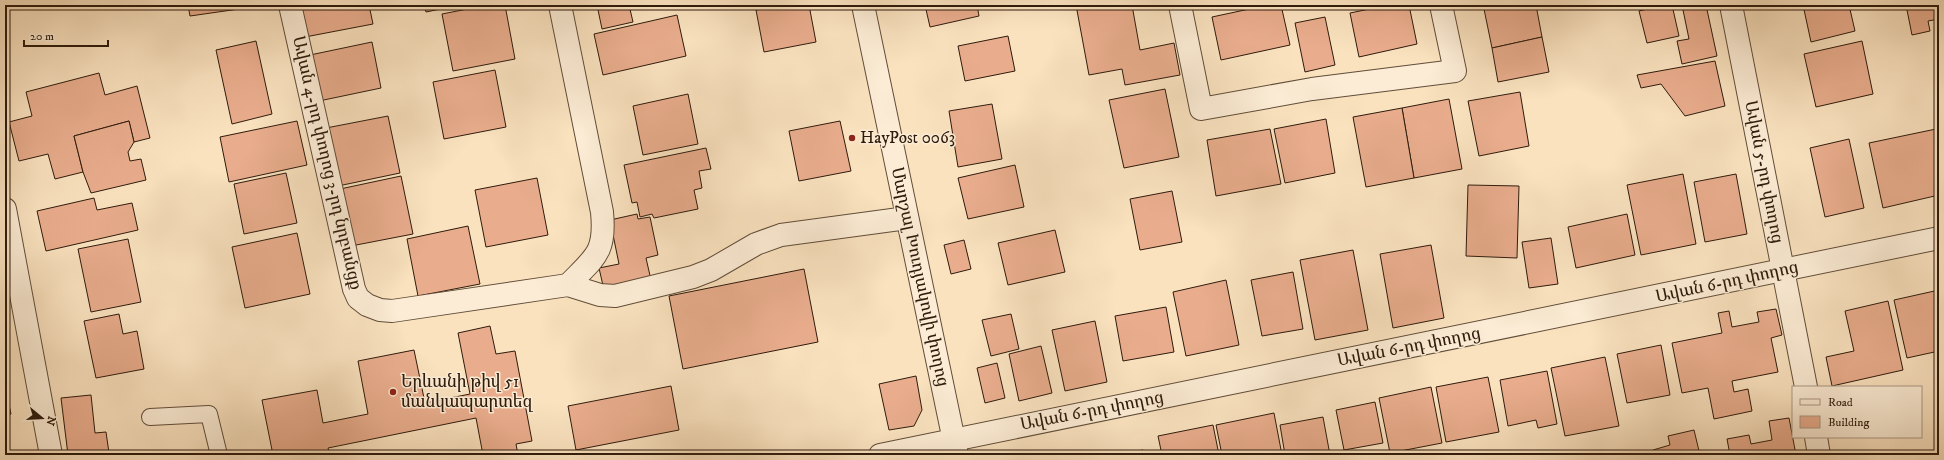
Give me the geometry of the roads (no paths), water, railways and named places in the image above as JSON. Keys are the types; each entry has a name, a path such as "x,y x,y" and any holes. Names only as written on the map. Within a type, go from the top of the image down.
{"street":[{"name":"Ավան 4-րդ փողոց 3-րդ նրբանցք","path":"290,5 354,289 358,298 367,305 380,310 392,311 568,285 600,295 615,296 693,277 711,270 756,244 781,235 907,218"},
{"path":"560,5 602,212 604,230 601,248 568,285"},
{"name":"Մարշալ Խուդյակովի փողոց","path":"863,5 955,447"},
{"path":"1180,5 1202,110 1312,89 1455,71 1440,5"},
{"name":"Ավան 5-րդ փողոց","path":"1731,5 1806,386"},
{"path":"5,209 51,455"},
{"name":"Ավան 6-րդ փողոց","path":"880,455 955,447 1939,238"},
{"path":"1816,438 1819,455"}],"lane":[{"path":"150,417 209,414 219,455"}],"place":[{"name":"HayPost 0063","path":"852,138"},
{"name":"Երևանի թիվ 51 մանկապարտեզ","path":"393,392"}]}
